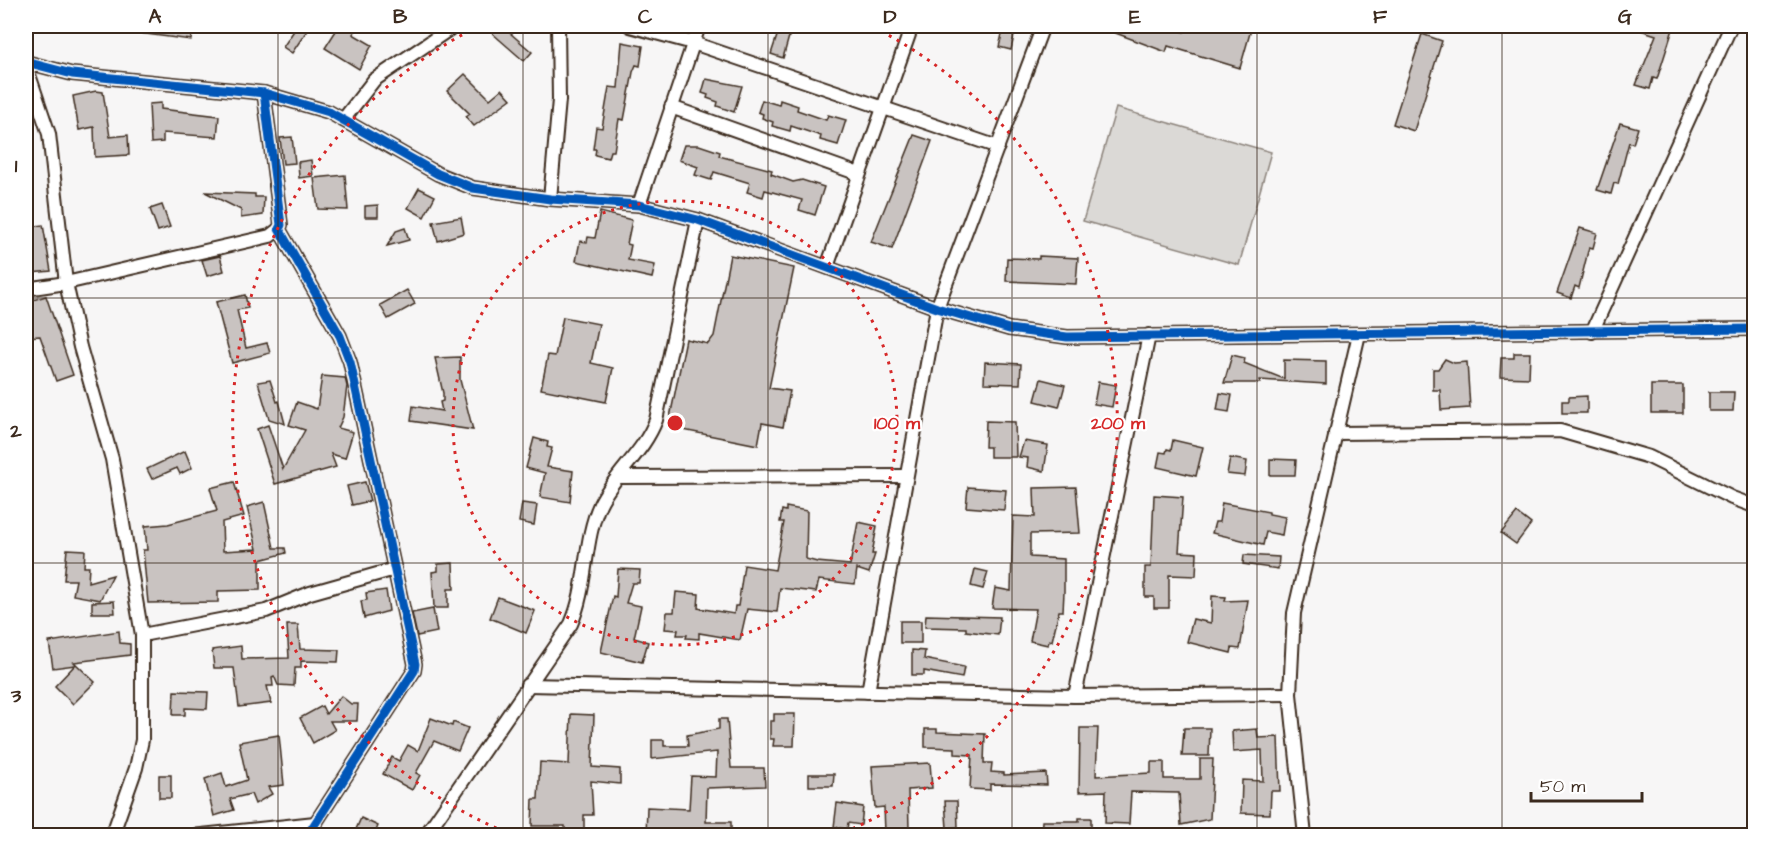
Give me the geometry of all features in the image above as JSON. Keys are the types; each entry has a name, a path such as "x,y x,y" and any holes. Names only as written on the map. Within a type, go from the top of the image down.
{"street":[{"path":"343,120 374,80 454,26"},
{"path":"550,199 559,100 558,26"},
{"path":"630,26 693,43 998,147"},
{"path":"639,205 699,26"},
{"path":"827,267 912,26"},
{"path":"867,692 937,308 1043,26"},
{"path":"1592,332 1731,26"},
{"path":"26,64 72,74 264,93 329,112 438,174 473,188 550,199 639,205 698,220 937,308 1009,329 1066,337 1755,329"},
{"path":"26,64 49,134 66,283 80,347 112,459 142,635 142,740 136,768 112,836"},
{"path":"264,93 279,230 340,336 350,362 415,664 414,671 307,836"},
{"path":"671,107 859,174"},
{"path":"425,836 527,685 572,624 579,607 595,519 604,496 647,438 656,420 698,220"},
{"path":"26,289 66,283 270,236 279,230"},
{"path":"1305,836 1290,694 1294,613 1359,334"},
{"path":"1075,696 1149,335"},
{"path":"1335,433 1560,431 1649,457 1732,498 1755,506"},
{"path":"618,477 906,476"},
{"path":"142,635 266,611 310,593 395,569"},
{"path":"527,685 1075,696 1290,694"},
{"path":"192,836 315,823"}],"shaded area":[{"path":"1116,108 1271,152 1239,265 1083,221"}],"building":[{"path":"139,26 193,26 191,40 139,33"},
{"path":"297,26 310,26 292,53 283,47"},
{"path":"339,26 359,26 353,34 372,45 359,69 325,48"},
{"path":"484,26 506,26 512,31 510,33 532,52 524,61"},
{"path":"1004,26 1016,26 1011,50 999,47"},
{"path":"1097,26 1168,26 1184,32 1186,26 1252,26 1240,68 1168,46 1166,52"},
{"path":"1634,26 1674,26 1657,79 1653,78 1650,89 1636,85 1656,35 1634,28"},
{"path":"779,30 790,33 783,58 771,54"},
{"path":"1422,34 1442,41 1414,131 1393,124"},
{"path":"622,42 643,46 640,66 636,65 633,72 624,120 619,119 614,151 610,151 608,158 595,155 596,149 593,149 596,127 602,128 609,87 618,88"},
{"path":"465,74 490,99 502,89 511,99 474,126 466,117 470,114 447,91"},
{"path":"706,79 742,86 734,112 717,106 718,102 707,98 708,95 702,93"},
{"path":"96,91 103,92 110,137 128,135 129,155 95,157 94,127 79,130 73,96"},
{"path":"762,100 779,105 780,100 798,106 797,110 826,120 828,115 846,120 838,145 820,140 821,136 791,126 790,131 772,126 773,122 762,118 763,114 758,112"},
{"path":"161,103 161,109 219,116 217,137 163,133 163,142 151,143 149,104"},
{"path":"1620,123 1638,128 1633,144 1629,142 1618,184 1614,183 1611,194 1597,190"},
{"path":"914,135 932,141 892,249 871,242"},
{"path":"292,137 295,163 283,164 280,138"},
{"path":"684,145 699,145 720,152 719,156 772,170 771,174 793,182 802,180 824,187 815,215 799,210 802,200 765,190 763,197 747,192 750,183 714,172 711,180 695,175 698,167 679,160"},
{"path":"311,160 313,176 299,178 298,162"},
{"path":"345,175 348,210 318,209 314,178"},
{"path":"419,188 435,196 424,217 408,208"},
{"path":"205,192 255,194 255,197 264,197 263,215 241,218 241,210"},
{"path":"162,205 170,227 158,231 150,209"},
{"path":"378,205 378,217 365,217 365,206"},
{"path":"600,212 632,220 627,244 631,245 628,260 655,265 652,278 576,261 580,241 587,242 588,237 595,238"},
{"path":"461,217 464,233 438,241 433,222"},
{"path":"43,225 51,271 31,273 27,227"},
{"path":"405,228 409,240 387,246 396,231"},
{"path":"1580,228 1597,233 1593,248 1589,247 1579,288 1575,286 1571,298 1557,293"},
{"path":"730,255 794,268 769,388 790,391 783,427 762,423 758,445 668,427 686,339 708,344 714,336"},
{"path":"220,256 224,271 207,276 202,260"},
{"path":"1039,256 1078,258 1076,284 1006,281 1007,258 1039,259"},
{"path":"407,290 415,304 388,319 380,305"},
{"path":"245,295 248,308 237,310 246,348 267,343 270,353 232,363 216,302"},
{"path":"46,296 73,375 56,381 40,336 26,337 26,302"},
{"path":"563,317 599,324 591,363 613,368 606,402 541,389 548,355 555,356"},
{"path":"1514,353 1530,353 1529,378 1500,377 1501,358 1514,358"},
{"path":"1232,355 1245,358 1244,363 1284,379 1284,360 1326,361 1326,384 1260,380 1260,383 1224,383"},
{"path":"460,357 460,380 473,430 411,421 413,406 442,411 440,402 443,401 443,393 435,358"},
{"path":"1445,359 1454,363 1467,362 1470,408 1441,410 1440,390 1433,390 1433,369 1438,369"},
{"path":"985,362 1021,364 1020,384 984,383"},
{"path":"322,376 345,378 347,386 343,417 338,428 353,432 345,458 331,454 336,467 275,484 257,429 268,425 283,469 305,430 289,425 297,402 317,409"},
{"path":"1041,379 1065,385 1059,407 1035,401"},
{"path":"270,380 285,424 269,419 258,382"},
{"path":"1098,382 1116,385 1112,407 1094,404"},
{"path":"1651,385 1683,385 1683,413 1651,413"},
{"path":"1709,392 1734,392 1733,411 1709,411"},
{"path":"1220,393 1232,395 1229,412 1217,410"},
{"path":"1587,396 1587,413 1562,413 1562,401 1569,401 1569,397"},
{"path":"986,421 1015,422 1016,457 990,457 990,447 985,447"},
{"path":"534,438 548,442 547,447 552,448 547,467 573,471 570,502 540,497 545,473 526,468"},
{"path":"1173,440 1203,447 1196,476 1157,467 1160,452 1166,453 1167,449 1171,450"},
{"path":"1024,441 1048,445 1044,471 1027,467 1028,458 1019,457"},
{"path":"185,451 192,468 180,474 177,468 152,479 147,469"},
{"path":"1230,458 1247,461 1245,476 1227,474"},
{"path":"1270,459 1296,460 1295,475 1270,475"},
{"path":"234,482 244,516 222,522 223,551 257,549 247,507 264,502 274,548 285,548 286,553 260,560 260,590 218,591 218,602 148,603 143,550 147,550 145,526 168,524 217,511 210,488"},
{"path":"365,482 370,501 352,505 347,486"},
{"path":"968,487 1006,490 1004,510 966,507"},
{"path":"1076,487 1080,533 1030,534 1030,557 1064,559 1064,592 1063,611 1059,611 1052,641 1049,640 1048,645 1030,641 1036,609 992,608 995,588 1011,591 1013,516 1035,517 1034,488"},
{"path":"1154,495 1183,497 1179,552 1197,553 1196,576 1169,575 1169,608 1154,608 1154,597 1145,597 1145,567 1151,567"},
{"path":"522,503 537,505 534,525 519,522"},
{"path":"1222,503 1285,517 1282,535 1266,532 1263,545 1212,533 1215,522 1219,522"},
{"path":"786,507 807,511 806,559 817,562 850,565 858,522 877,526 872,554 875,554 869,573 857,569 855,584 819,580 816,592 780,588 777,612 747,609 740,640 699,633 699,639 686,638 687,635 677,635 678,630 665,629 667,612 674,612 676,592 699,594 698,608 734,614 735,606 738,606 744,565 775,570 784,522 780,522 782,510 786,511"},
{"path":"1517,513 1531,524 1516,544 1501,533"},
{"path":"67,549 85,550 84,567 89,567 88,582 113,575 100,600 73,595 76,580 64,580"},
{"path":"1244,555 1279,557 1278,569 1243,564"},
{"path":"453,563 454,589 448,589 448,608 434,608 432,572 438,571 438,564"},
{"path":"618,569 640,570 639,583 632,583 626,603 641,606 634,638 648,642 642,662 601,652 613,596 616,597"},
{"path":"975,569 988,572 983,589 971,586"},
{"path":"386,590 389,611 364,618 361,601 367,600 366,593"},
{"path":"1212,596 1226,597 1225,601 1248,600 1240,649 1232,648 1231,653 1187,642 1193,619 1211,623"},
{"path":"498,597 535,611 526,633 490,618"},
{"path":"114,601 115,613 92,613 92,602"},
{"path":"433,609 437,632 417,636 412,613"},
{"path":"926,615 1000,617 998,635 966,631 966,628 925,627"},
{"path":"900,621 921,621 921,643 900,643"},
{"path":"287,625 298,625 300,649 339,650 338,662 301,661 301,668 295,668 294,686 278,685 274,676 272,677 273,686 267,686 271,703 239,707 234,668 214,668 212,650 241,646 242,659 289,658"},
{"path":"119,631 120,643 130,644 130,655 74,662 95,682 73,704 55,686 75,665 53,668 49,642"},
{"path":"912,650 925,651 924,659 964,667 962,678 924,671 924,675 912,675"},
{"path":"174,691 208,692 207,709 185,708 185,715 173,715"},
{"path":"341,696 351,704 358,704 357,721 330,721 335,730 313,743 300,718 322,706 326,714"},
{"path":"571,714 594,715 592,767 620,769 620,784 591,781 593,815 584,815 584,836 565,836 565,826 532,826 533,799 538,799 540,762 569,764"},
{"path":"774,714 795,714 794,746 773,746 774,739 770,739 770,721 774,721"},
{"path":"431,718 452,726 453,722 468,728 458,751 434,741 416,773 420,775 412,790 383,774 392,757 399,761 408,745 418,751"},
{"path":"719,719 727,719 731,768 764,768 765,786 707,788 706,822 731,822 731,836 646,836 647,807 689,809 691,776 716,777 717,752 652,759 652,740 664,740 664,746 688,746 687,735 719,729"},
{"path":"1080,728 1098,728 1096,776 1151,773 1151,762 1164,762 1164,779 1200,779 1200,759 1213,759 1210,819 1181,825 1179,793 1131,792 1129,824 1105,823 1106,791 1079,792"},
{"path":"1184,728 1210,728 1209,756 1182,756"},
{"path":"925,729 937,729 937,732 985,734 984,763 992,763 991,772 1004,773 1004,775 1046,773 1047,785 990,784 990,790 970,789 972,755 955,754 955,748 925,747"},
{"path":"1257,729 1258,738 1278,737 1280,791 1271,791 1270,814 1241,813 1242,780 1263,781 1262,750 1233,752 1232,731"},
{"path":"279,735 284,785 268,787 272,794 255,804 251,794 230,799 234,810 214,816 205,779 222,773 226,787 247,780 239,742"},
{"path":"930,763 932,788 908,790 909,829 885,832 884,807 875,808 872,766"},
{"path":"809,774 834,774 833,786 809,786"},
{"path":"159,775 171,775 171,798 159,798"},
{"path":"945,801 957,801 958,827 947,828"},
{"path":"837,803 863,807 861,825 848,823 847,829 834,827"},
{"path":"361,818 378,826 374,836 353,836"},
{"path":"1079,818 1091,818 1091,836 1041,836 1042,821 1079,821"}],"cycle path":[{"path":"26,62 72,74 264,93 329,112 438,174 473,188 550,199 639,205 698,220 937,308 1009,329 1067,337 1754,329"},
{"path":"264,93 281,225 279,229 340,336 350,362 415,664 414,671 307,836"}]}
